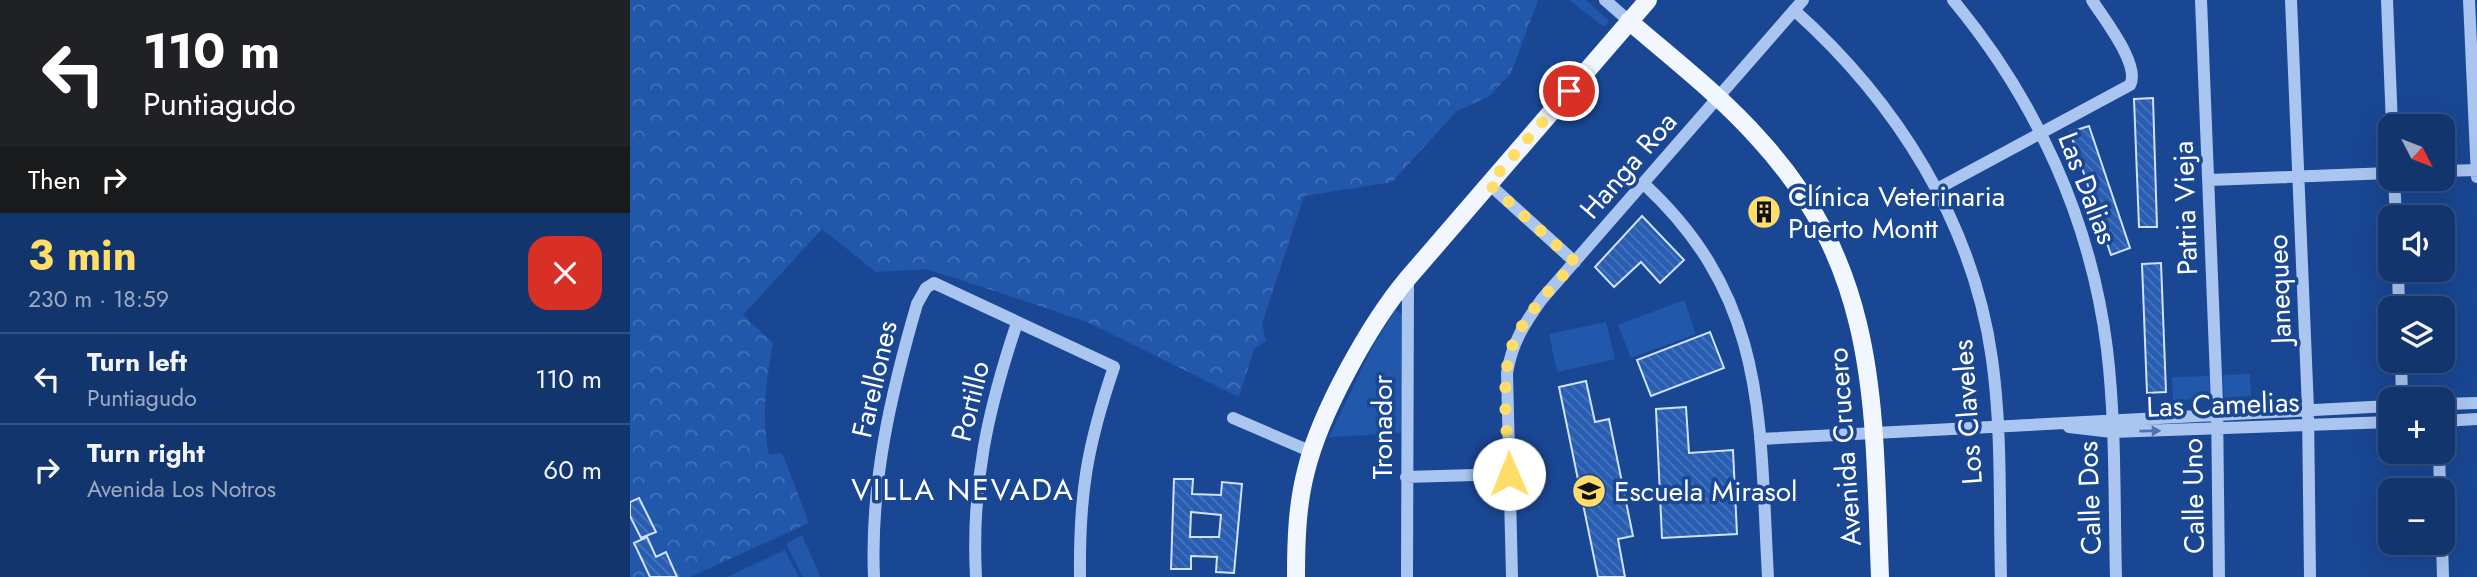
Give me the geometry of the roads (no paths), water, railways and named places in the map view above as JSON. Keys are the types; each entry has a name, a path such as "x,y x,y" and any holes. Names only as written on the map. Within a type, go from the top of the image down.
{"main road":[{"path":"1296,577 1301,499 1312,452 1361,347 1384,309 1648,0"},
{"name":"Avenida Crucero","path":"1629,21 1758,137 1793,179 1834,249 1861,326 1871,379 1880,577"}],"street":[{"path":"1605,0 1629,21"},
{"name":"Las Dalias","path":"1953,0 2003,67 2042,134 2072,205 2094,275 2107,348 2112,425"},
{"path":"1937,189 2130,85 2133,77 2130,63 2092,0"},
{"name":"Patria Vieja","path":"2201,0 2216,414"},
{"name":"Janequeo","path":"2291,0 2308,410 2310,577"},
{"path":"2387,0 2392,114"},
{"path":"2469,0 2477,177"},
{"name":"Hanga Roa","path":"1512,577 1507,373 1510,351 1518,333 1542,299 1799,5"},
{"name":"Los Claveles","path":"1799,5 1865,81 1904,134 1937,189 1965,257 1992,359 2001,577"},
{"path":"2455,171 2477,170"},
{"path":"2209,180 2378,174"},
{"path":"1489,184 1575,262"},
{"path":"1644,184 1694,238 1730,299 1752,367 1760,439 1768,577"},
{"name":"Tronador","path":"1407,577 1408,278"},
{"name":"Farellones","path":"874,577 876,501 885,426 918,303 926,288 934,284 1017,323"},
{"path":"1017,323 1114,367 1088,450 1079,533 1080,577"},
{"name":"Portillo","path":"976,577 976,510 983,440 1017,323"},
{"path":"2455,403 2477,402"},
{"name":"Las Camelias","path":"1760,439 2058,425 2091,432 2112,425 2216,414 2378,406"},
{"name":"Calle Uno","path":"2216,414 2219,577"},
{"path":"1233,418 1312,452"},
{"path":"2455,420 2477,419"},
{"name":"Las Camelias","path":"2112,425 2216,430 2378,422"},
{"name":"Calle Dos","path":"2112,425 2116,577"},
{"path":"1406,477 1509,474"},
{"path":"2442,555 2443,577"}],"place":[{"name":"Clínica Veterinaria Puerto Montt","path":"1764,212"},
{"name":"Escuela Mirasol","path":"1589,491"}],"district":[{"name":"VILLA NEVADA","path":"963,490"}]}
